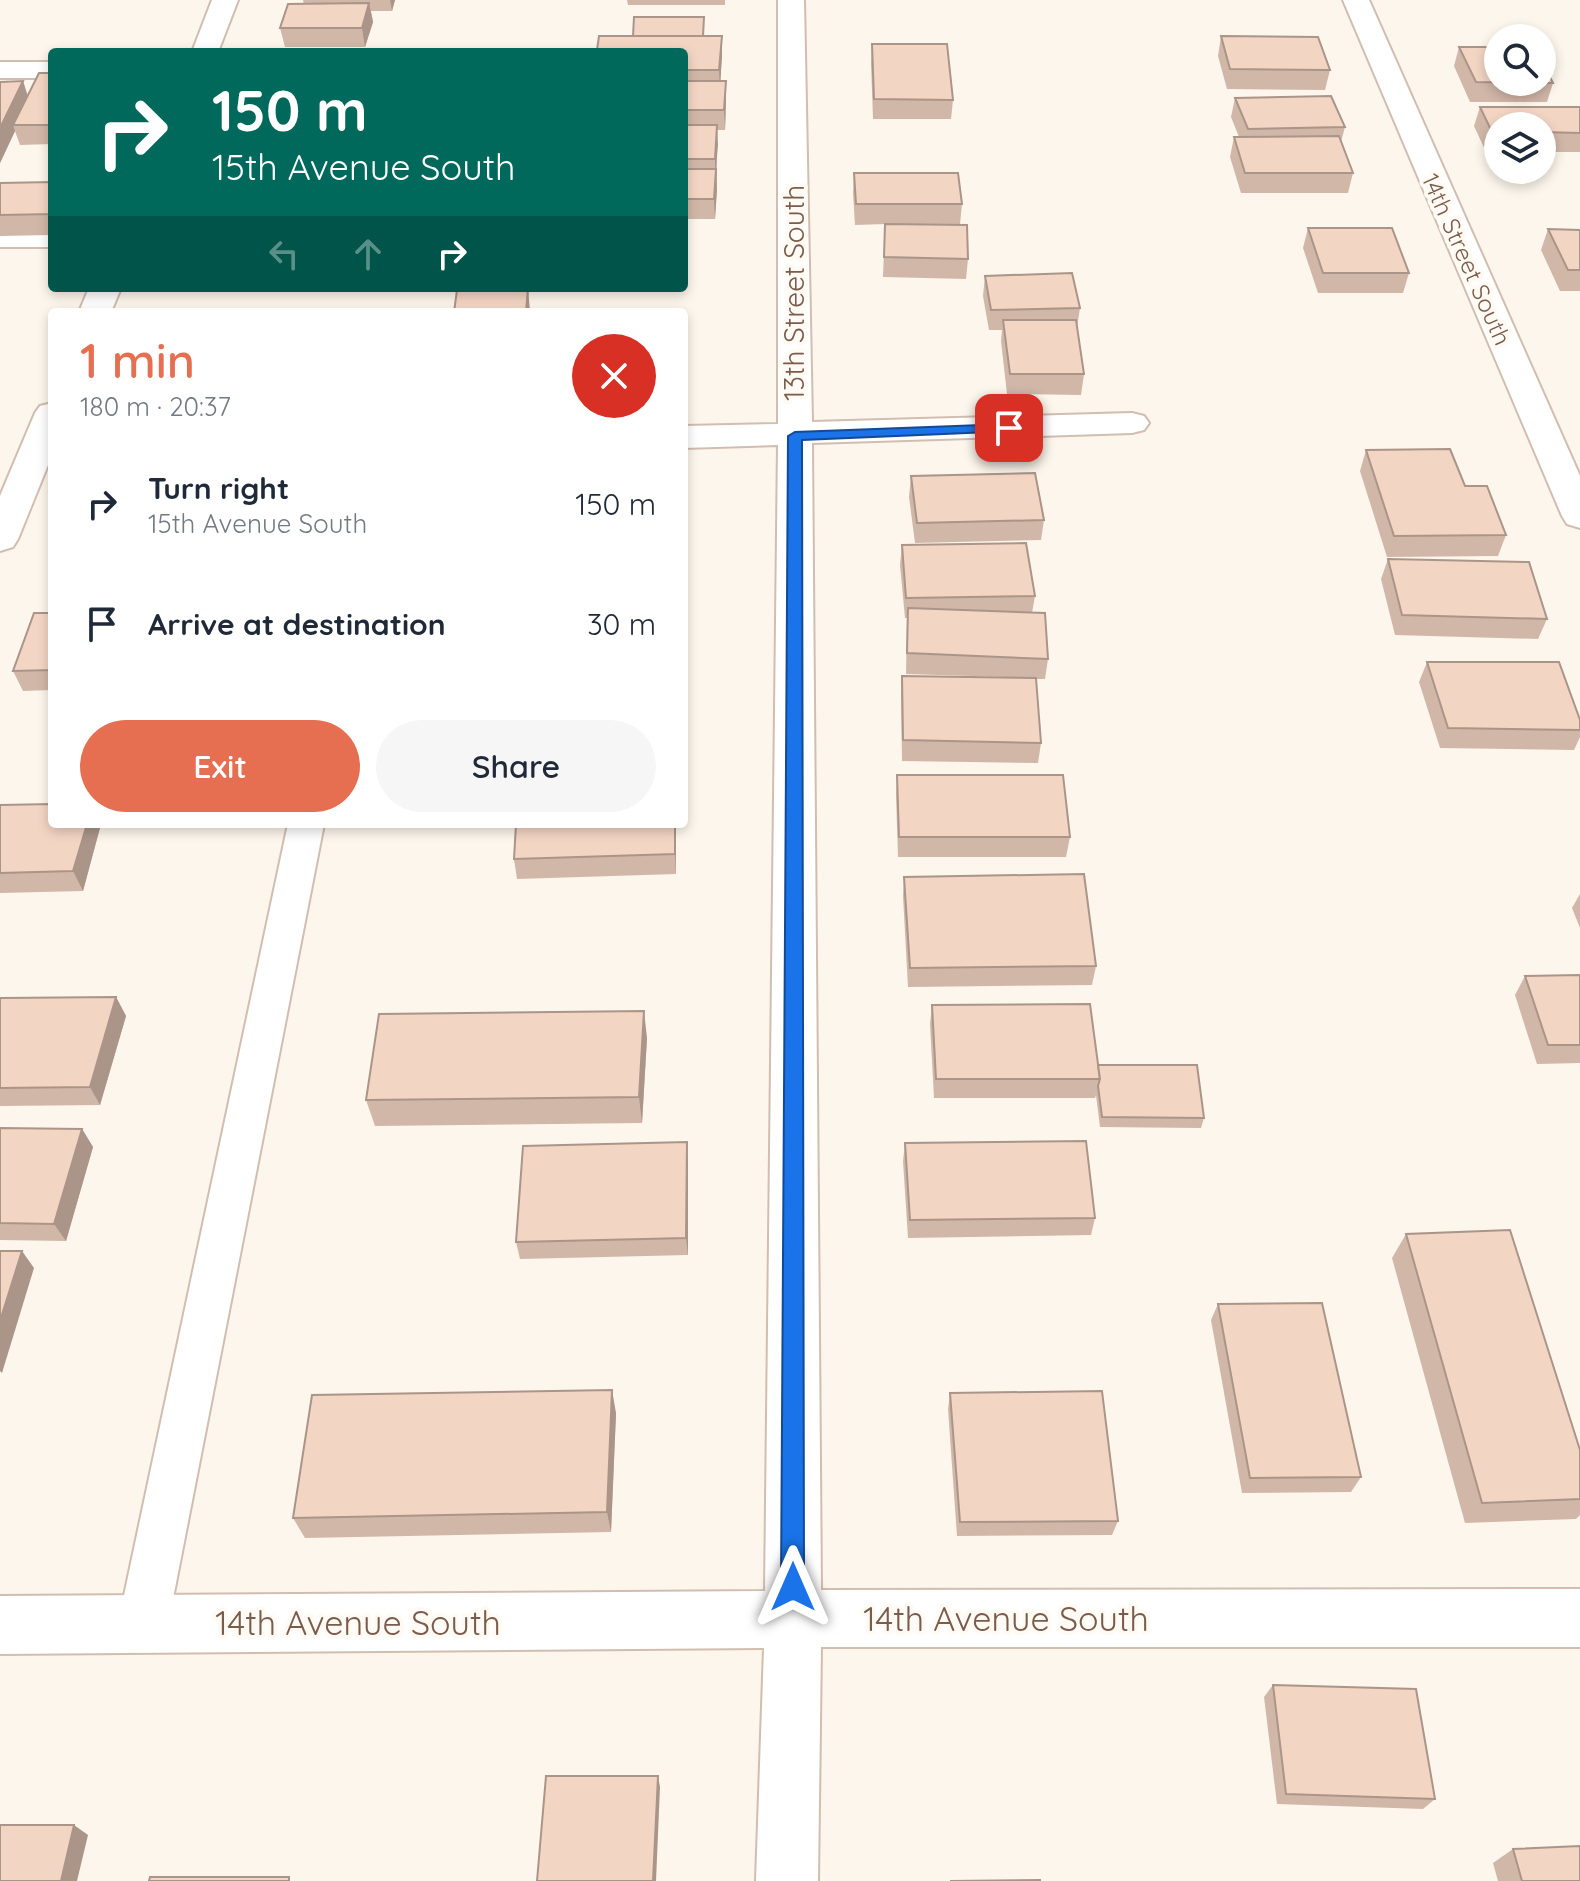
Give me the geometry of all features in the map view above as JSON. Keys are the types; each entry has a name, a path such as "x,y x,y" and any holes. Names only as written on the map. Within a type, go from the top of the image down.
{"street":[{"path":"207,48 225,0"},
{"name":"13th Street South","path":"787,1881 793,1619 795,436 791,0"},
{"name":"14th Street South","path":"1356,0 1580,516"},
{"path":"0,70 48,70"},
{"path":"688,437 795,436 1132,423"},
{"path":"0,444 48,434"},
{"path":"0,539 48,434"},
{"name":"14th Avenue South","path":"0,1625 793,1619 1580,1618"}],"lane":[{"path":"0,239 48,239"},
{"path":"143,1624 305,828"}],"building":[{"path":"369,3 362,28 280,28 288,4"},
{"path":"634,17 704,17 703,36 633,36"},
{"path":"599,36 722,36 719,70 688,70 688,48 597,48"},
{"path":"1221,36 1318,37 1330,70 1230,69"},
{"path":"872,44 947,44 953,100 874,99"},
{"path":"1459,47 1484,47 1484,82 1476,82"},
{"path":"39,73 48,73 48,125 13,125"},
{"path":"23,81 0,128 0,82"},
{"path":"688,81 726,81 724,110 688,110"},
{"path":"1331,96 1345,127 1248,129 1235,98"},
{"path":"1480,107 1580,107 1580,133 1556,132 1556,112 1484,112 1484,115"},
{"path":"688,125 717,125 715,159 688,159"},
{"path":"1339,136 1353,173 1245,173 1234,137"},
{"path":"688,169 716,169 714,199 688,199"},
{"path":"854,173 958,173 962,204 856,204"},
{"path":"48,182 48,214 0,215 0,183"},
{"path":"885,224 967,225 968,259 884,257"},
{"path":"1308,228 1392,228 1409,273 1323,273"},
{"path":"1548,229 1580,230 1580,270 1568,270"},
{"path":"1072,273 1080,308 991,310 985,276"},
{"path":"457,292 528,292 526,308 455,308"},
{"path":"1003,320 1076,320 1084,374 1010,374"},
{"path":"1450,449 1465,486 1487,486 1506,535 1394,536 1366,450"},
{"path":"1035,473 1044,520 917,523 911,476"},
{"path":"1026,543 1035,596 906,598 902,545"},
{"path":"1388,559 1529,562 1547,619 1402,615"},
{"path":"908,608 1045,613 1048,659 907,653"},
{"path":"34,613 48,613 48,670 13,671"},
{"path":"1427,662 1559,662 1580,720 1580,730 1448,728"},
{"path":"902,676 1036,678 1041,743 903,740"},
{"path":"897,775 1063,775 1070,837 899,837"},
{"path":"48,804 48,828 86,828 73,871 0,873 0,805"},
{"path":"516,828 675,828 675,854 514,859"},
{"path":"1084,874 1096,966 910,968 904,877"},
{"path":"1580,975 1580,1045 1548,1045 1525,976"},
{"path":"116,997 90,1087 0,1088 0,998"},
{"path":"1090,1004 1100,1079 936,1079 932,1005"},
{"path":"644,1011 639,1097 366,1100 379,1014"},
{"path":"1098,1065 1197,1065 1204,1118 1102,1117"},
{"path":"0,1128 82,1129 54,1224 0,1223"},
{"path":"1086,1141 1095,1218 910,1220 905,1143"},
{"path":"687,1142 686,1238 516,1242 523,1146"},
{"path":"1510,1230 1580,1450 1580,1499 1482,1503 1406,1234"},
{"path":"0,1251 22,1251 0,1321"},
{"path":"1322,1303 1361,1477 1250,1478 1218,1304"},
{"path":"612,1390 607,1512 293,1518 312,1395"},
{"path":"1102,1391 1118,1521 960,1522 950,1393"},
{"path":"1273,1685 1416,1689 1435,1799 1286,1794"},
{"path":"546,1776 658,1776 653,1881 537,1881"},
{"path":"0,1825 74,1825 61,1881 0,1881"},
{"path":"1580,1846 1580,1881 1522,1881 1513,1849"},
{"path":"150,1877 289,1877 289,1881 149,1881"},
{"path":"1040,1880 1040,1881 950,1881"}],"route":[{"path":"793,1587 795,436 1009,428"}]}
